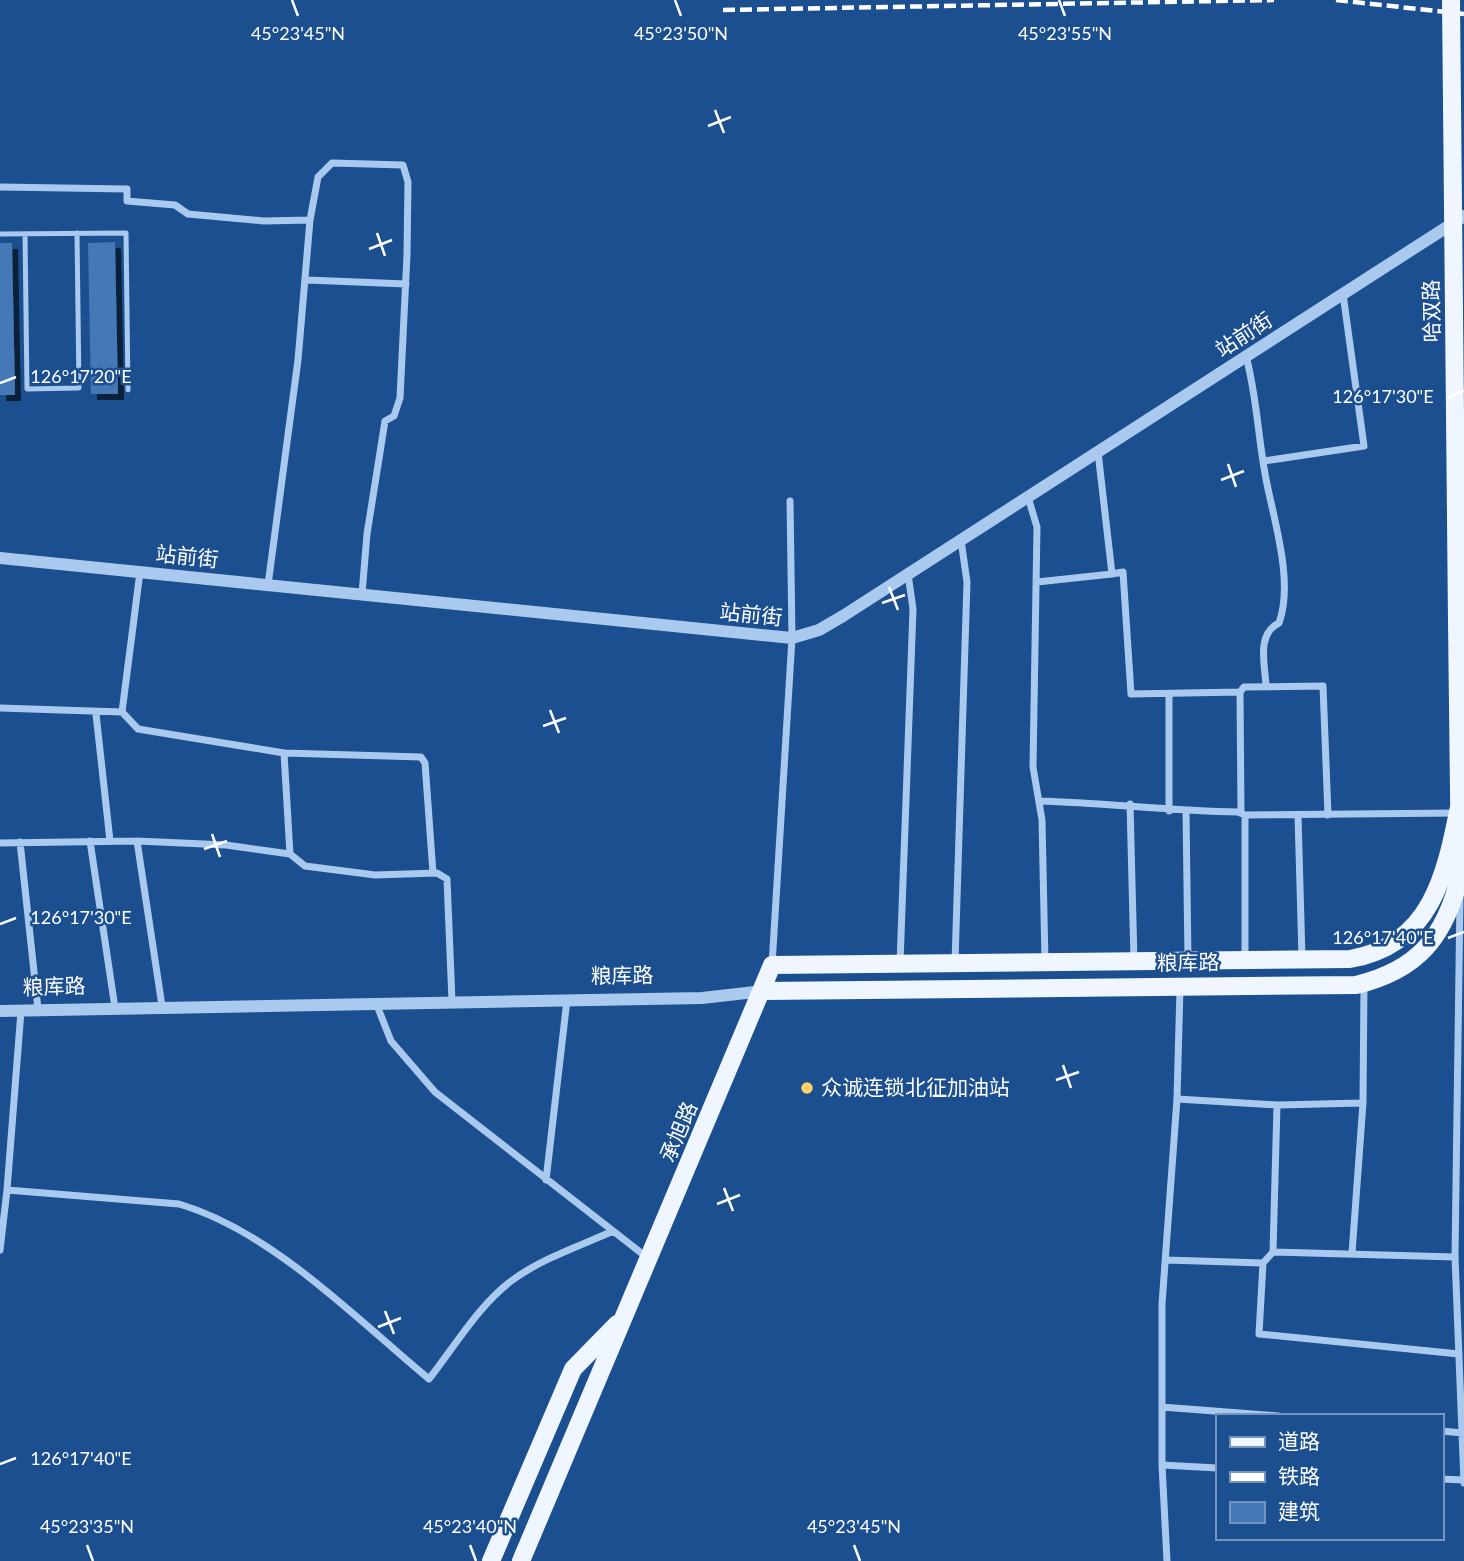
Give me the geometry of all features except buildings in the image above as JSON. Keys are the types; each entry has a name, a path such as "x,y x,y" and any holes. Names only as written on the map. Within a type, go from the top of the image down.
{"main road":[{"name":"哈双路","path":"1451,0 1461,622 1459,807"},
{"name":"粮库路","path":"772,965 1245,960 1368,956 1399,940 1418,921 1437,891 1447,869 1459,807"},
{"name":"粮库路","path":"764,991 1364,983 1399,970 1420,956 1438,934 1452,906 1460,876 1459,807"},
{"name":"承旭路","path":"521,1561 764,991 772,965"},
{"name":"承旭路","path":"491,1561 573,1369 624,1316"}],"street":[{"path":"268,585 307,280 310,220 318,177 332,163 403,165 408,182 400,398 394,416 385,421 367,534 362,594"},
{"path":"0,187 127,189 127,201 175,205 188,214 264,221 310,220"},
{"name":"站前街","path":"0,558 792,638 819,630 1464,216"},
{"path":"307,280 406,284"},
{"path":"1264,461 1364,446 1343,294"},
{"path":"1246,356 1257,395 1264,461 1280,543 1284,610 1279,623 1269,628 1264,638 1266,686"},
{"path":"1098,452 1112,574"},
{"path":"1028,497 1037,527 1033,760 1040,801 1045,962"},
{"path":"772,965 792,638 790,501"},
{"path":"955,963 967,582 961,540"},
{"path":"122,712 140,572"},
{"path":"1037,582 1123,572 1131,694 1240,692 1244,688 1266,686 1323,686 1328,815"},
{"path":"900,963 913,609 908,574"},
{"path":"1240,692 1245,960"},
{"path":"1169,694 1169,811"},
{"path":"0,708 71,708 96,714 122,712"},
{"path":"122,712 138,729 284,753 421,757 425,763 433,873"},
{"path":"96,714 110,841"},
{"path":"1460,777 1464,747"},
{"path":"284,753 290,855"},
{"path":"1040,801 1130,804 1169,811 1298,815 1459,807"},
{"path":"1130,804 1134,961"},
{"path":"1186,811 1188,960"},
{"path":"1298,815 1302,959"},
{"path":"90,841 115,1007"},
{"path":"137,841 162,1006"},
{"path":"0,843 137,841 226,845 290,855 305,866 375,875 433,873 447,879 452,1001"},
{"path":"20,842 38,1009"},
{"path":"1443,1479 1464,1481 1455,1257 1460,876"},
{"path":"1352,1254 1363,1103 1364,983"},
{"path":"1167,1561 1162,1465 1162,1304 1177,1099 1180,986"},
{"name":"粮库路","path":"0,1011 702,998 764,991"},
{"path":"546,1180 567,1000"},
{"path":"375,1002 391,1041 435,1092 649,1259"},
{"path":"0,1250 21,1011"},
{"path":"1177,1099 1277,1105 1363,1103"},
{"path":"1277,1105 1273,1252 1263,1263 1259,1334 1459,1354"},
{"path":"7,1190 179,1204 206,1212 263,1243 429,1379 491,1300 512,1279 612,1231"},
{"path":"1273,1252 1455,1257"},
{"path":"1166,1260 1263,1263"},
{"path":"1162,1407 1252,1414"},
{"path":"1443,1431 1462,1433"},
{"path":"1162,1465 1216,1468"}],"lane":[{"path":"25,234 27,389 79,388 78,233"},
{"path":"0,234 126,233 128,390"}],"railway":[{"path":"723,10 1274,0"},
{"path":"1336,0 1464,14"}],"place":[{"name":"众诚连锁北征加油站","path":"807,1088"}]}
